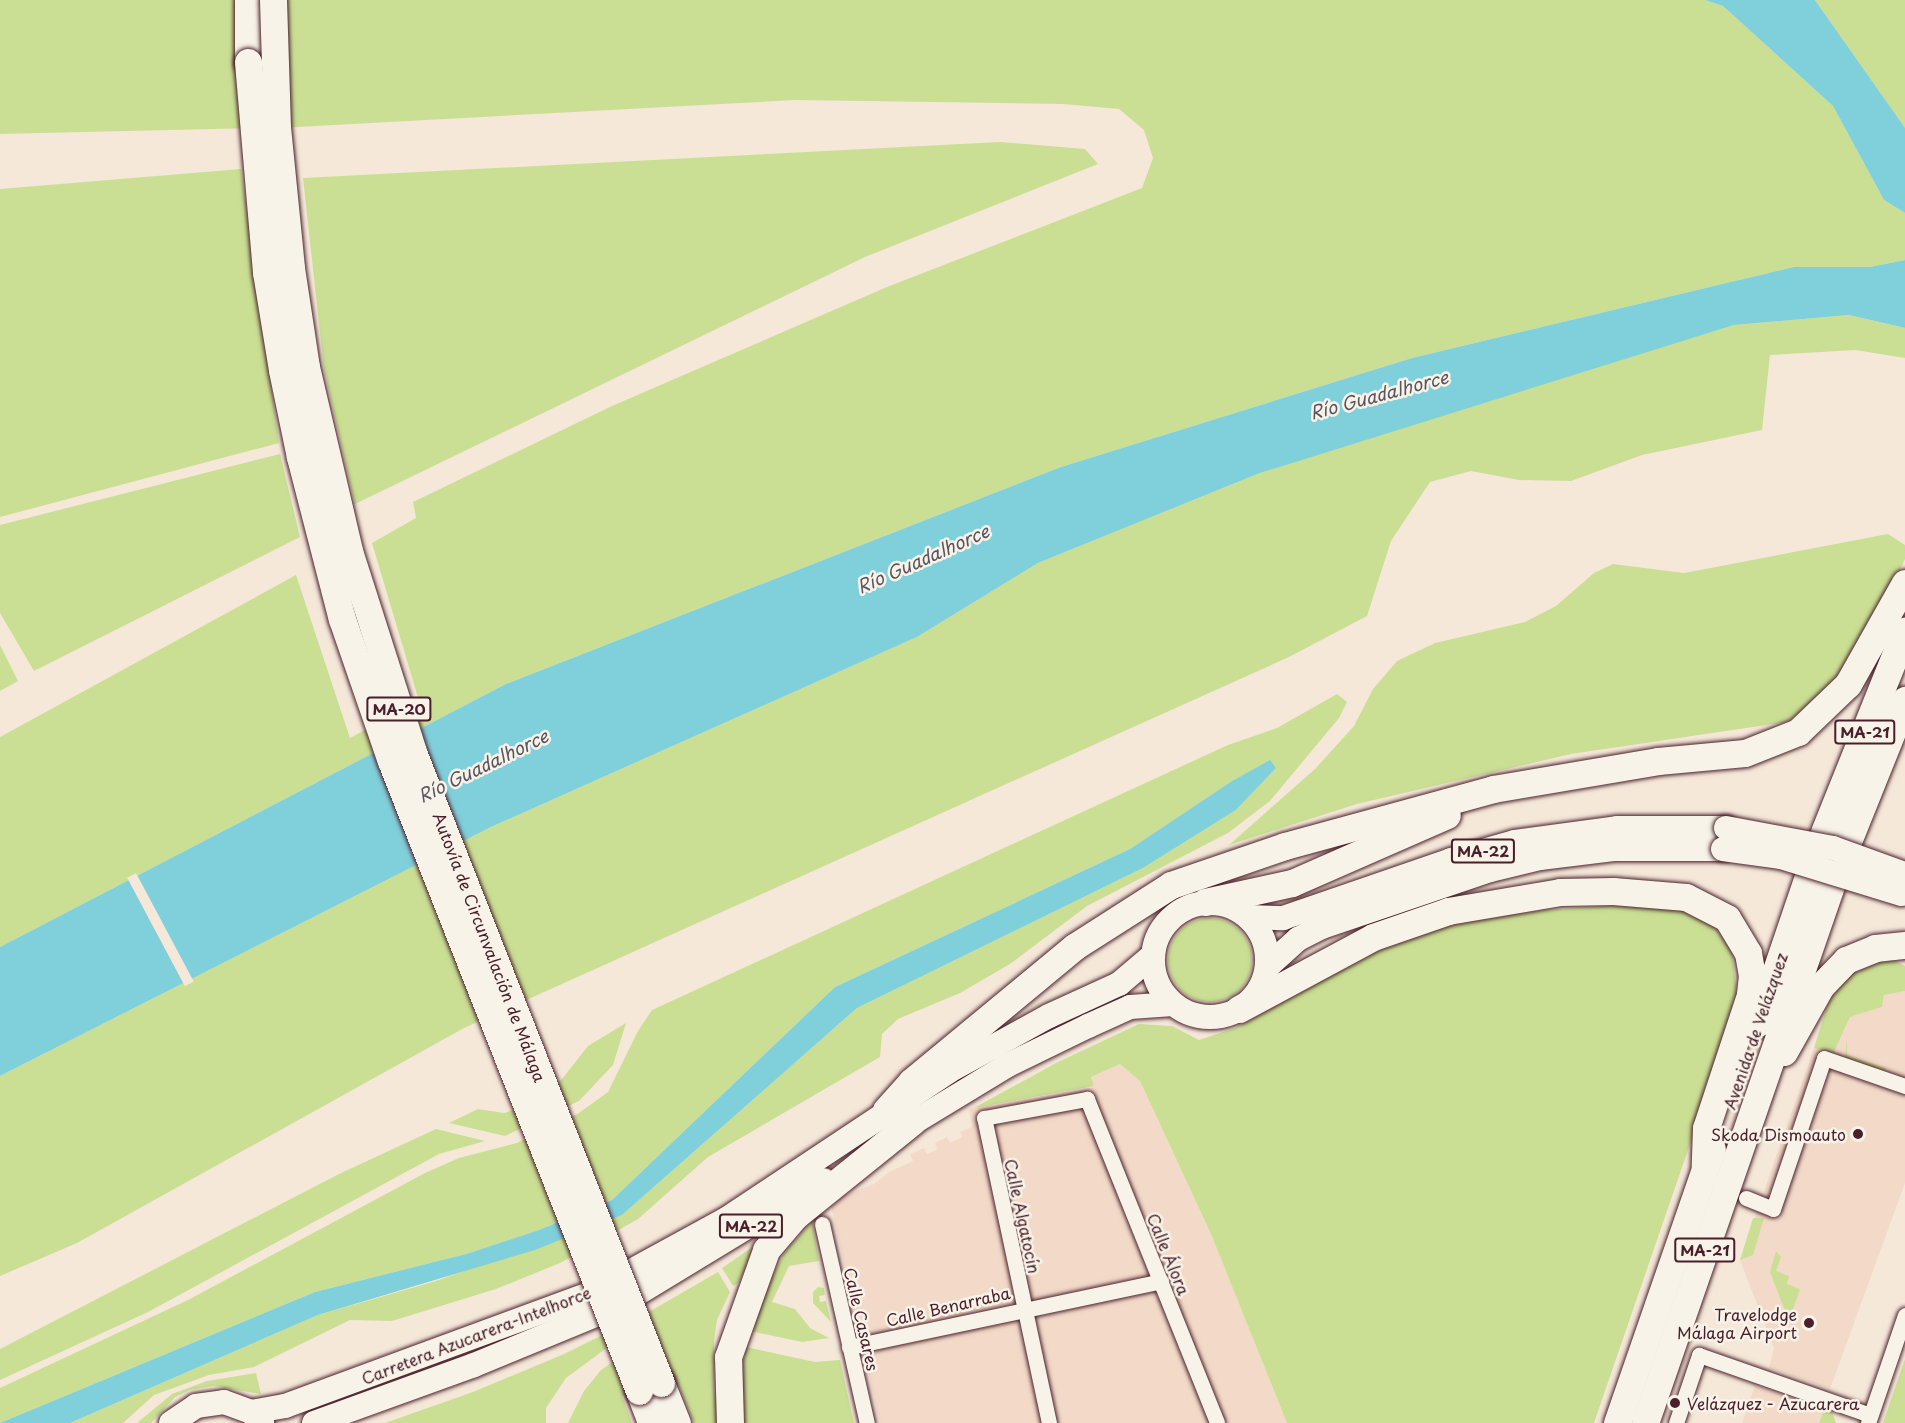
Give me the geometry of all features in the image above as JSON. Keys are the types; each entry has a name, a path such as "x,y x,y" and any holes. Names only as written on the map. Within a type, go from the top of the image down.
{"highway":[{"name":"Autovía de Circunvalación de Málaga","path":"248,0 252,129 266,272 300,457 328,570 391,761 650,1387 677,1423"},
{"name":"Autovía de Circunvalación de Málaga","path":"273,0 277,128 291,268 306,367 349,551 413,752 650,1387 651,1423"},
{"path":"886,1110 911,1082 1074,947 1171,885 1218,866 1425,806 1571,774 1745,753 1798,732 1848,684 1905,583"},
{"name":"Avenida de Velázquez","path":"1645,1423 1767,1078 1829,858 1905,631"},
{"name":"Avenida de Velázquez","path":"1617,1423 1705,1166 1829,858 1905,700"},
{"path":"1205,902 1292,883 1459,811 1571,774"},
{"path":"1239,1010 1373,937 1448,911 1560,892 1612,891 1686,897 1727,918 1748,953 1752,975 1750,995 1706,1128 1705,1166"},
{"path":"1767,1078 1804,1022 1821,986 1846,960 1875,948 1905,945"},
{"path":"730,1423 728,1357 766,1250 795,1216 912,1122"}],"main road":[{"name":"MA-22","path":"1152,956 1157,937 1168,920 1184,908 1205,902 1223,904 1249,917 1283,918 1515,842 1617,828 1725,838 1829,858"},
{"name":"MA-22","path":"1173,1004 1206,1017 1239,1010 1251,1000 1267,967 1298,939 1322,927 1490,870 1540,858 1725,838"},
{"path":"1829,858 1904,888"},
{"path":"1249,917 1265,942 1267,967"},
{"path":"1152,956 1161,991 1173,1004"},
{"name":"Carretera Azucarera-Intelhorce","path":"257,1417 589,1294 725,1220 886,1110 999,1042 1119,984 1152,956"},
{"name":"Carretera Azucarera-Intelhorce","path":"314,1423 485,1361 617,1306 703,1256 912,1122 1008,1065 1130,1007 1173,1004"},
{"name":"MA-22","path":"171,1423 196,1406 224,1402 257,1417"}],"street":[{"path":"1746,1198 1773,1209 1824,1058 1905,1086"},
{"name":"Calle Álora","path":"1087,1100 1218,1423"},
{"name":"Calle Algatocín","path":"1049,1423 984,1118 1087,1100"},
{"name":"Calle Casares","path":"822,1224 867,1423"},
{"name":"Calle Benarraba","path":"849,1347 1024,1307 1161,1281"},
{"path":"1676,1423 1699,1355 1869,1419 1905,1316"}],"shaded area":[{"path":"1905,991 1905,1183 1830,1389 1769,1368 1774,1348 1740,1260 1814,1048 1833,1054 1850,1017 1882,1007 1884,995"},
{"path":"1120,1064 1140,1081 1211,1234 1287,1423 880,1423 830,1201 874,1184 889,1172 913,1161 910,1154 924,1148 927,1154 937,1149 935,1143 947,1137 950,1143 962,1137 960,1132 972,1127 969,1109 1094,1087 1091,1077"},
{"path":"1755,1385 1824,1409 1819,1423 1742,1423"}],"green space":[{"path":"0,0 1705,0 1723,6 1833,106 1884,200 1905,213 1905,260 1870,267 1794,267 1412,358 1061,467 506,684 0,947 0,737 296,575 350,738 419,701 372,543 416,518 413,502 612,406 887,287 1142,188 1153,158 1144,130 1119,109 1063,104 795,100 297,127 0,134"},
{"path":"1815,0 1905,0 1905,128 1904,127"},
{"path":"1000,142 1085,149 1098,164 865,257 355,504 324,369 303,178"},
{"path":"241,169 279,443 0,517 0,189"},
{"path":"1849,315 1905,328 1905,358 1855,350 1770,355 1762,430 1642,455 1571,481 1519,480 1471,471 1430,482 1391,541 1367,616 1289,657 464,1028 77,1243 0,1276 0,1076 491,827 917,637 1038,563 1260,473 1465,406 1734,325"},
{"path":"280,454 300,537 34,671 0,613 0,525"},
{"path":"1888,534 1905,545 1905,559 1882,609 1820,700 1786,722 1571,754 1357,804 1229,845 1315,769 1354,726 1373,689 1397,661 1435,643 1525,622 1556,606 1594,573 1613,564 1684,573"},
{"path":"0,645 18,681 0,691"},
{"path":"1337,694 1347,702 1339,718 1270,801 1228,833 1087,906 1010,964 960,993 898,1019 882,1034 880,1057 708,1157 638,1219 560,1263 496,1289 392,1321 350,1320 254,1367 209,1375 154,1395 123,1423 70,1423 318,1315 436,1281 622,1215 857,1008 1143,868 1236,810 1276,768 1269,761 1232,781 1130,849 835,987 612,1200 539,1230 466,1254 315,1292 0,1423 0,1388 188,1300 425,1173 459,1158 517,1143 579,1113 608,1092 638,1031 652,1010 1228,745 1277,728"},
{"path":"1634,904 1684,911 1713,925 1732,950 1738,1005 1594,1423 1287,1423 1211,1234 1140,1081 1120,1064 1091,1077 1094,1086 974,1108 1056,1063 1139,1024 1172,1026 1199,1040 1235,1028 1376,949 1452,924 1545,910"},
{"path":"1210,918 1226,921 1240,930 1249,944 1252,960 1249,976 1240,990 1226,999 1210,1002 1194,999 1180,990 1171,976 1168,960 1171,944 1180,930 1194,921"},
{"path":"1888,957 1905,966 1905,991 1884,995 1882,1007 1850,1017 1833,1054 1814,1048 1828,1003 1844,978"},
{"path":"626,1023 613,1065 579,1101 505,1136 449,1123 478,1109 504,1113 534,1104 562,1079 588,1046"},
{"path":"1847,1039 1847,1055 1886,1068 1885,1072 1845,1058"},
{"path":"436,1129 485,1141 439,1154 148,1312 0,1380 0,1349 339,1174"},
{"path":"1753,1218 1764,1218 1753,1255 1740,1260"},
{"path":"812,1221 819,1261 789,1266 772,1302 795,1309 810,1328 829,1338 802,1342 750,1331 767,1285 785,1252"},
{"path":"760,1242 738,1283 733,1286 722,1268"},
{"path":"1776,1251 1781,1257 1776,1271 1789,1276 1787,1284 1800,1289 1789,1321 1770,1272"},
{"path":"718,1272 730,1292 717,1320 714,1341 714,1391 721,1423 694,1423 676,1379 622,1396 632,1423 568,1423 584,1391 601,1370 633,1348 627,1333 566,1378 546,1408 546,1423 385,1423 473,1392 564,1354 647,1313"},
{"path":"818,1287 824,1288 825,1295 819,1296 820,1302 826,1301 831,1322 813,1303 813,1292"},
{"path":"746,1347 815,1362 840,1360 854,1423 742,1423 740,1379"},
{"path":"1905,1359 1905,1423 1883,1423"},
{"path":"256,1373 261,1394 214,1386 190,1390 175,1397 151,1423 137,1423 172,1394 207,1381"},
{"path":"1824,1409 1832,1412 1836,1423 1819,1423"}],"water":[{"path":"1705,0 1815,0 1905,128 1905,213 1884,200 1833,106 1723,6"},
{"name":"Río Guadalhorce","path":"1905,260 1905,328 1849,315 1734,325 1260,473 1038,563 917,637 491,827 0,1076 0,947 506,684 1061,467 1412,358 1794,267 1870,267"},
{"path":"1270,760 1276,768 1236,810 1143,868 857,1008 622,1215 535,1250 318,1315 70,1423 0,1423 315,1292 466,1254 539,1230 612,1200 835,987 1130,849 1232,781"}],"pier":[{"path":"136,873 194,982 185,986 127,878"}],"place":[{"name":"Skoda Dismoauto","path":"1858,1134"},
{"name":"Travelodge Málaga Airport","path":"1809,1323"},
{"name":"Velázquez - Azucarera","path":"1675,1403"}]}
